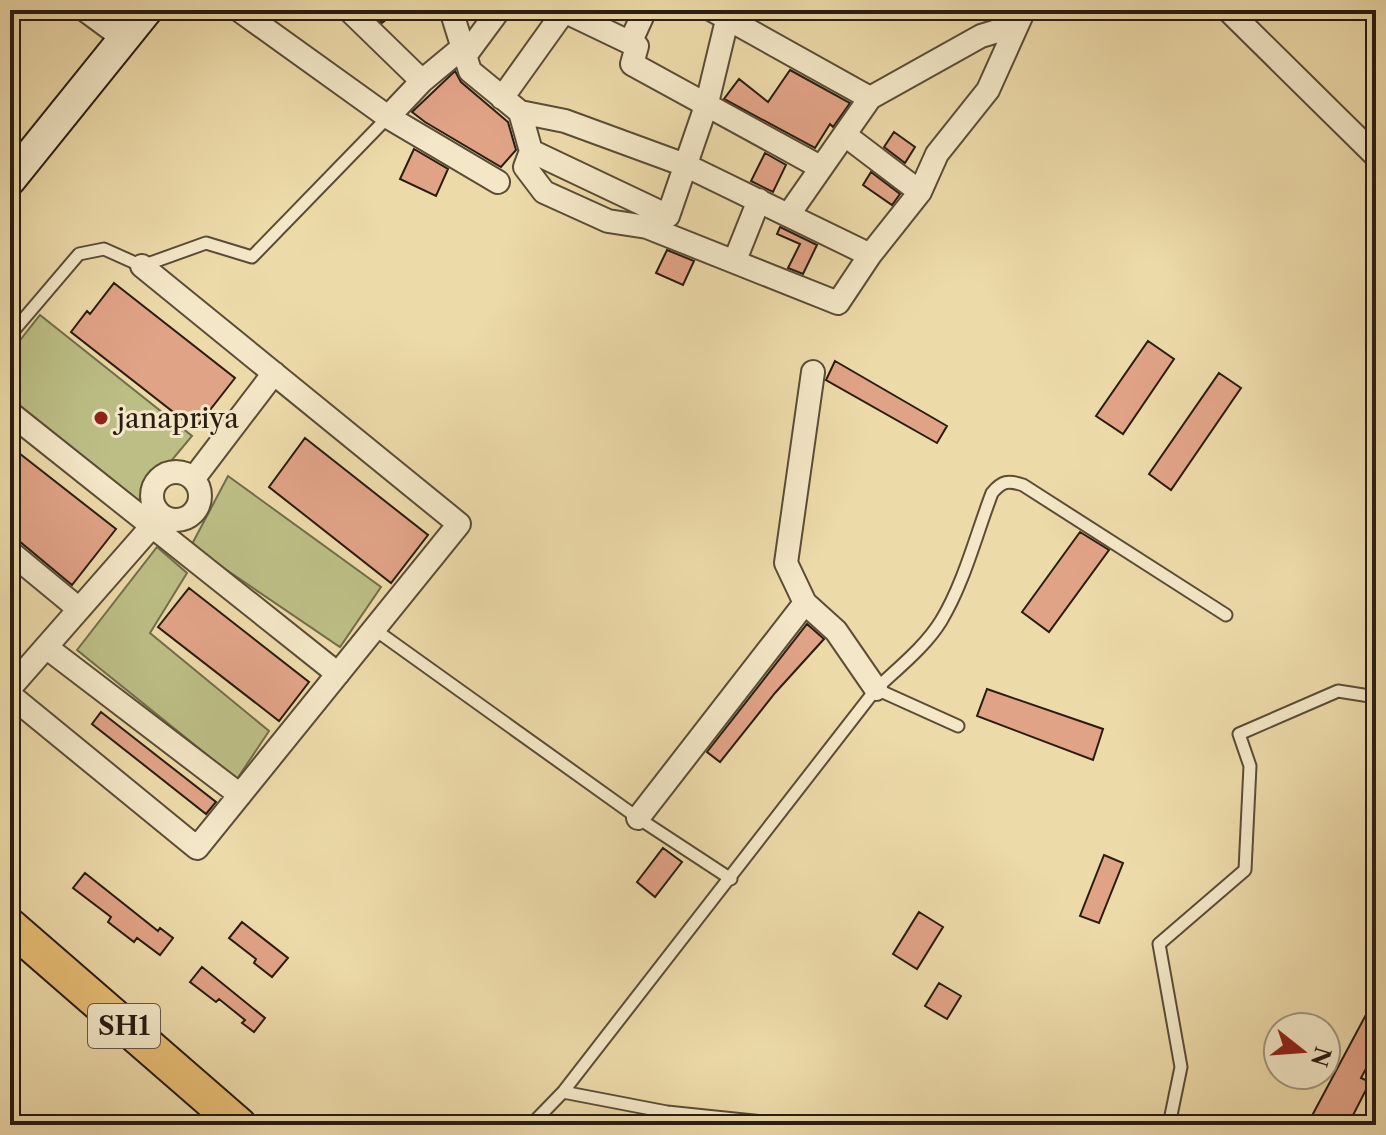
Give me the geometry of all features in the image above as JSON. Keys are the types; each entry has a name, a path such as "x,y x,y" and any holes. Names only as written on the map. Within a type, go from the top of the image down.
{"main road":[{"path":"10,180 147,10"},
{"name":"SH1","path":"10,926 239,1125"}],"street":[{"path":"85,10 123,38"},
{"path":"239,10 388,117 498,182"},
{"path":"349,10 422,81"},
{"path":"451,10 470,71 520,112 565,121 685,165 870,255"},
{"path":"388,117 422,81 464,52 499,10"},
{"path":"630,43 645,10"},
{"path":"1228,10 1376,156"},
{"path":"502,98 565,11 637,46 632,64 820,167"},
{"path":"531,151 668,216 707,103 717,13 870,98"},
{"path":"520,112 531,151 525,167 544,192 608,221 647,227 838,303 870,255 920,192 937,154 988,90 1021,18"},
{"path":"789,214 870,98 981,36 1021,18"},
{"path":"845,135 920,192"},
{"path":"735,260 759,200"},
{"path":"10,695 197,848 459,524 142,266"},
{"path":"813,372 786,563 805,603 836,631 876,689"},
{"path":"194,478 274,373"},
{"path":"10,413 156,521 338,674"},
{"path":"10,688 156,521 178,521 195,513 202,495 194,478 175,470 157,479 151,498 156,521"},
{"path":"10,552 79,609"},
{"path":"638,818 805,603"},
{"path":"46,647 240,795"}],"lane":[{"path":"10,335 79,254 104,249 142,266 206,243 252,257 388,117"},
{"path":"531,1125 563,1092 876,689 926,641 940,623 992,493 1000,483 1011,481 1023,485 1226,615"},
{"path":"374,629 638,818 731,879"},
{"path":"876,689 958,726"},
{"path":"1169,1125 1181,1067 1159,944 1245,870 1250,766 1239,734 1338,691 1376,697"},
{"path":"563,1092 667,1112 793,1125"}],"green space":[{"name":"janapriya","path":"40,315 192,436 137,502 10,400 10,353"},
{"path":"228,476 381,587 340,647 191,546"},
{"path":"157,547 187,573 150,633 269,731 237,779 77,650"}],"building":[{"path":"369,10 398,10 382,23"},
{"path":"790,70 850,103 833,127 830,124 815,148 724,99 739,79 768,102"},
{"path":"455,71 461,82 508,122 516,150 501,167 412,112"},
{"path":"894,132 915,147 905,163 884,147"},
{"path":"414,149 448,169 436,196 400,179"},
{"path":"765,153 786,165 773,192 751,181"},
{"path":"871,172 900,194 892,205 863,185"},
{"path":"780,227 817,245 803,274 788,268 800,244 777,234"},
{"path":"667,250 694,261 683,285 656,273"},
{"path":"114,283 235,378 195,429 71,332 87,311 90,314"},
{"path":"1148,341 1174,359 1123,434 1096,416"},
{"path":"835,361 947,426 937,443 826,380"},
{"path":"1219,373 1241,388 1171,490 1149,474"},
{"path":"305,438 428,535 391,583 269,487"},
{"path":"10,446 116,529 72,585 19,541 10,538"},
{"path":"1080,532 1109,550 1049,632 1022,612"},
{"path":"189,588 309,682 279,721 158,627"},
{"path":"807,624 824,639 775,693 720,762 707,752"},
{"path":"987,689 1103,729 1093,760 977,716"},
{"path":"101,712 216,802 206,814 92,724"},
{"path":"663,848 682,862 655,897 637,882"},
{"path":"1104,855 1123,863 1099,923 1080,916"},
{"path":"85,873 158,931 160,928 173,938 160,955 137,938 134,942 108,922 111,917 73,888"},
{"path":"919,912 943,927 917,969 893,954"},
{"path":"242,922 288,958 272,977 254,963 256,959 229,938"},
{"path":"202,967 265,1018 254,1032 242,1023 245,1020 219,999 216,1002 190,982"},
{"path":"939,983 961,996 947,1019 925,1006"},
{"path":"1376,996 1376,1050 1361,1078 1370,1082 1348,1125 1307,1125 1325,1091 1342,1091 1342,1060"}],"place":[{"name":"janapriya","path":"101,418"}]}
